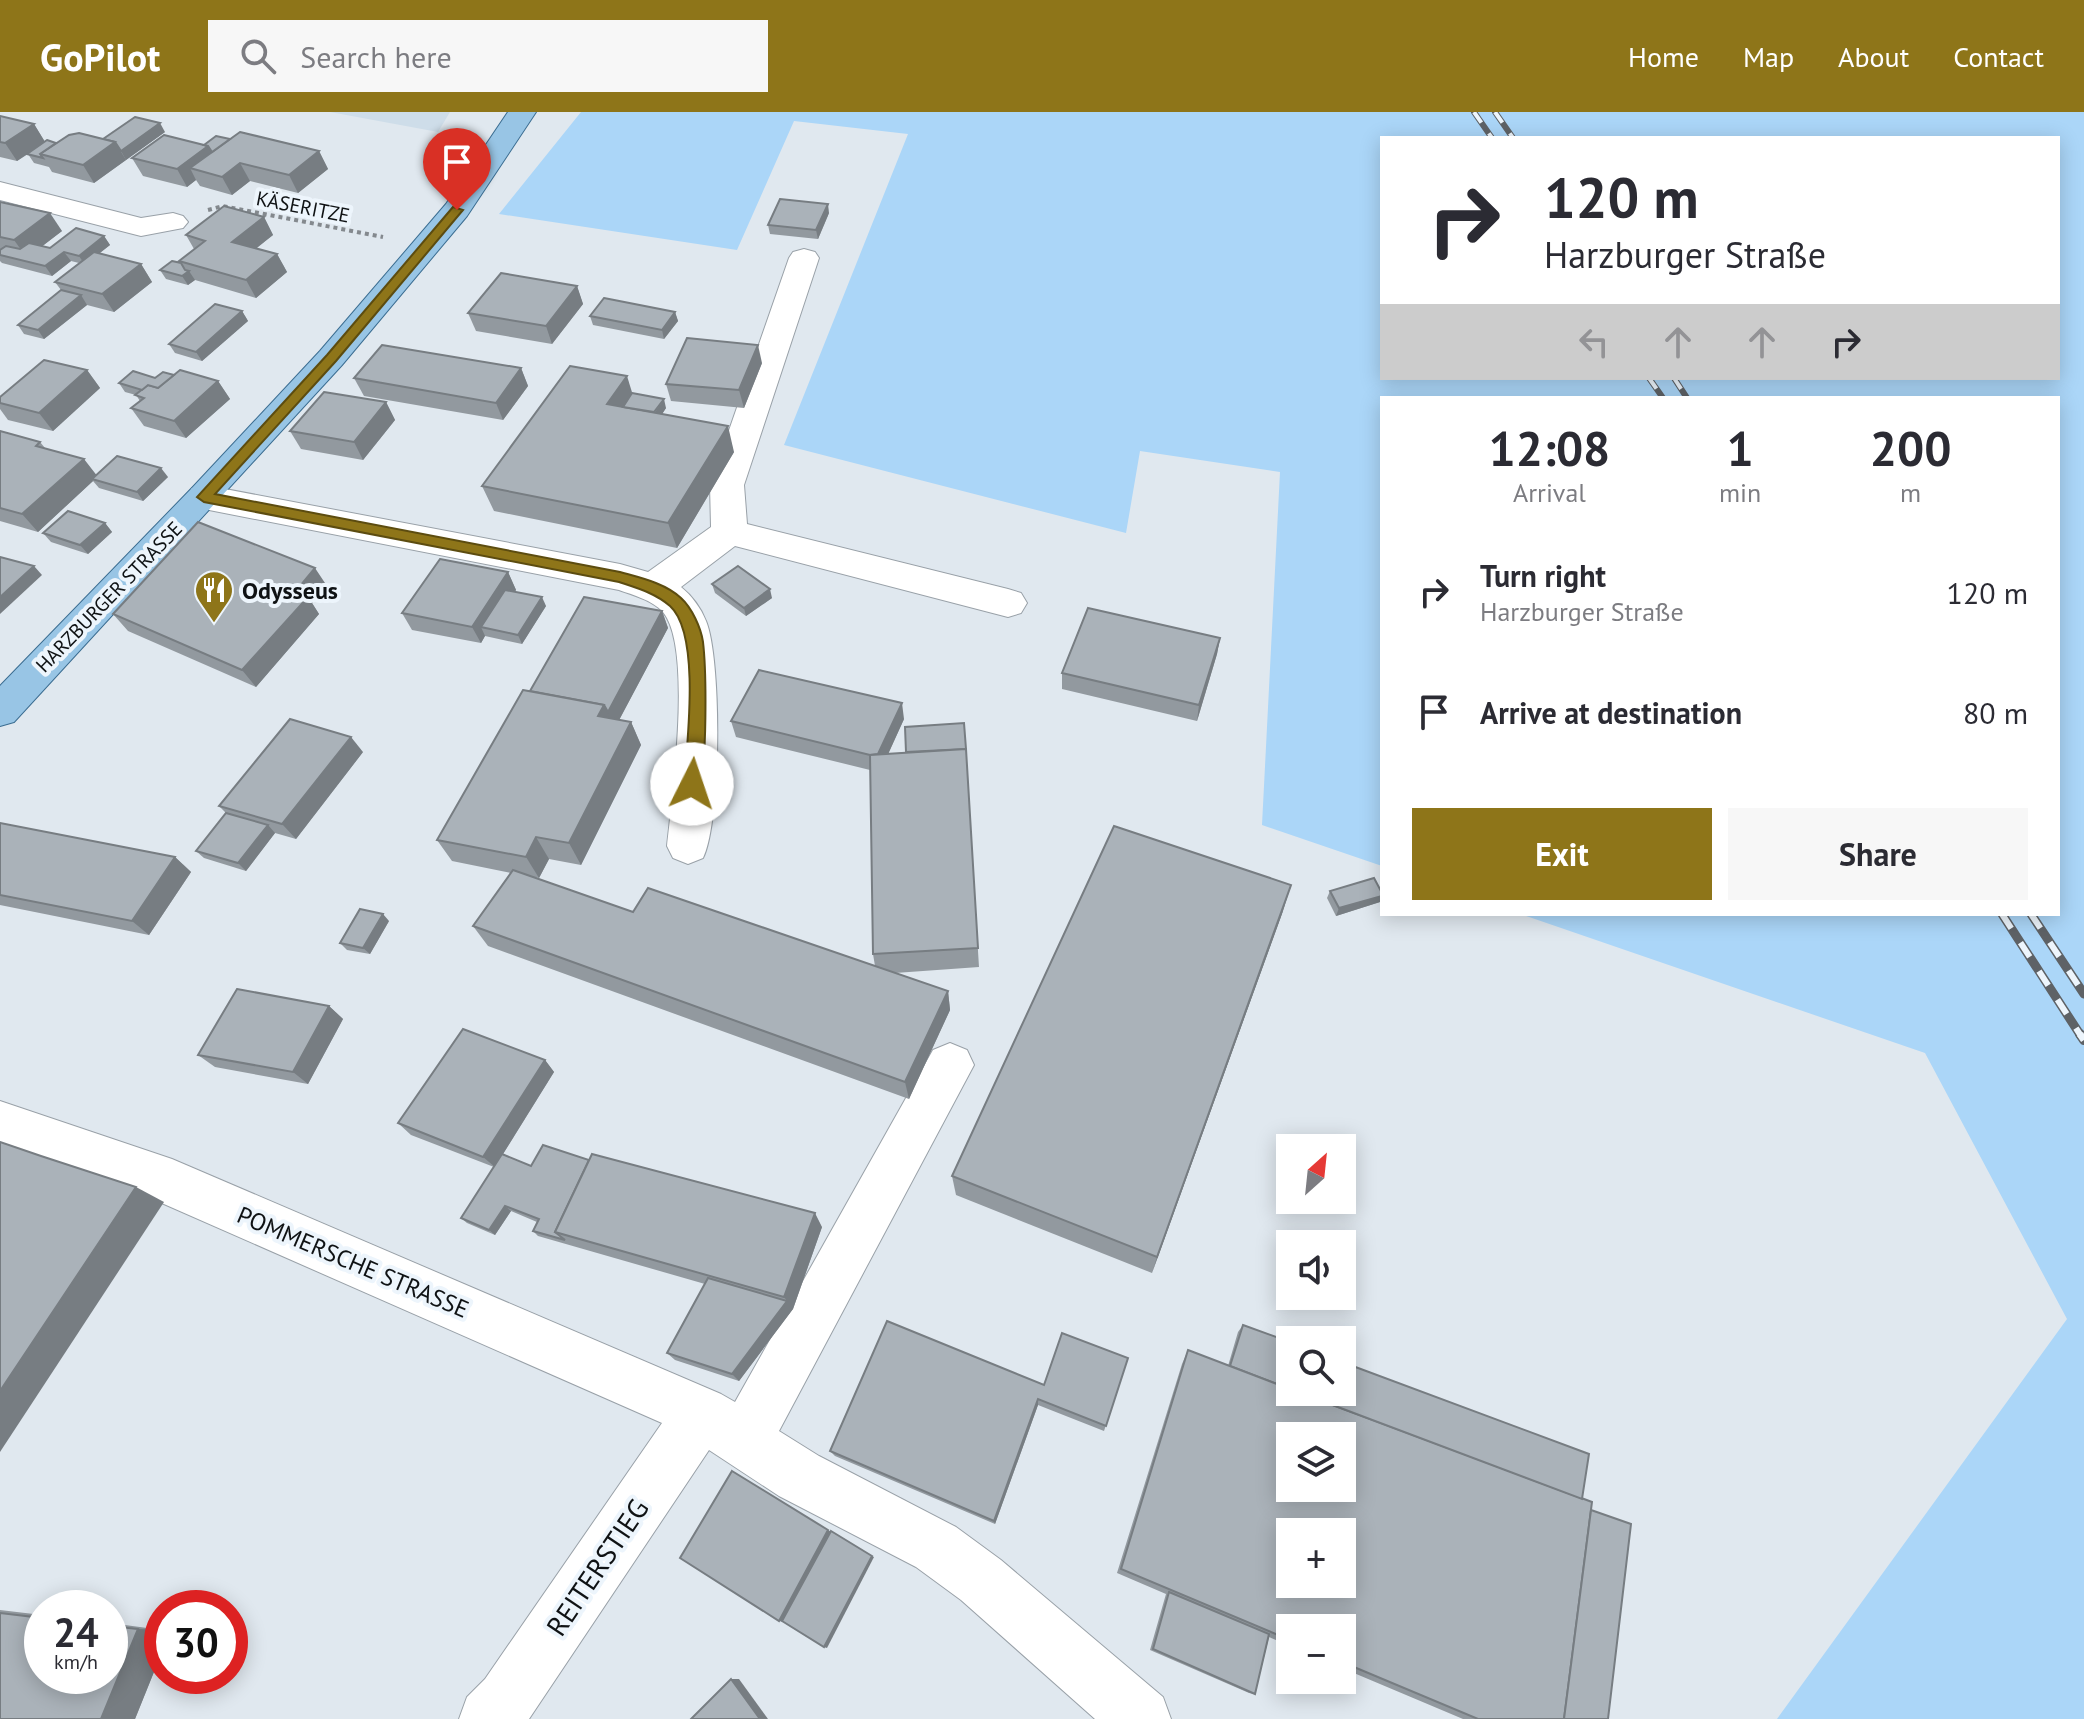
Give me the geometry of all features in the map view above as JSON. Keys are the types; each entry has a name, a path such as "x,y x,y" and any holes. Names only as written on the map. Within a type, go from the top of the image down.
{"main road":[{"name":"HARZBURGER STRASSE","path":"0,711 204,497 429,246 466,197 522,112"}],"street":[{"path":"0,191 141,227 173,222"},
{"path":"729,532 727,485 804,258"},
{"path":"204,497 620,577 653,588 677,603 689,621 695,640 696,722 688,846"},
{"path":"653,588 729,532"},
{"path":"729,532 1008,603"},
{"name":"REITERSTIEG","path":"489,1719 723,1426 950,1065"},
{"name":"POMMERSCHE STRASSE","path":"0,1124 155,1176 723,1426 799,1476 948,1555 1141,1719"}],"path":[{"name":"KÄSERITZE","path":"173,222 223,206 429,246"}],"shaded area":[{"path":"330,112 450,112 438,132"},
{"path":"581,112 2084,112 2084,1719 1777,1719 2067,1319 1925,1053 1526,916 2060,916 2060,396 1380,396 1380,865 1262,825 1280,472 1140,451 1126,533 784,445 908,134 794,121 737,250 499,214"}],"building":[{"path":"0,116 34,124 5,143 0,142"},
{"path":"135,117 160,123 121,151 115,142 103,139"},
{"path":"240,132 319,151 289,175 240,163 222,177 190,168"},
{"path":"79,133 115,142 83,165 40,154 69,135"},
{"path":"164,135 208,146 177,169 132,158"},
{"path":"216,136 230,139 212,152 204,145"},
{"path":"47,140 56,143 40,154 43,158 27,154"},
{"path":"780,199 828,204 816,230 768,225"},
{"path":"0,202 50,213 14,240 0,237"},
{"path":"224,206 264,217 232,242 277,254 246,280 179,261 205,241 186,235"},
{"path":"76,228 104,236 79,256 64,252 45,266 0,255 0,250 6,246 20,249 29,243 50,248"},
{"path":"94,252 141,264 102,294 55,282"},
{"path":"172,261 181,263 189,271 182,276 160,270"},
{"path":"501,273 577,286 546,326 468,313"},
{"path":"61,290 81,295 38,330 18,325"},
{"path":"604,298 675,312 662,330 590,316"},
{"path":"215,304 242,311 196,352 169,344"},
{"path":"687,338 758,345 739,390 666,384"},
{"path":"382,345 521,368 496,403 354,378"},
{"path":"44,360 87,370 39,413 0,403 0,397"},
{"path":"570,366 627,376 607,404 728,426 668,523 482,486"},
{"path":"180,370 218,381 174,421 131,408 144,398 135,395 148,385 158,388"},
{"path":"133,371 155,378 163,372 174,375 158,388 148,385 142,390 119,383"},
{"path":"324,392 386,402 354,442 290,431"},
{"path":"632,393 664,399 654,412 623,407"},
{"path":"0,431 40,442 36,446 84,459 22,514 0,508"},
{"path":"117,456 161,468 137,492 92,479"},
{"path":"68,511 105,523 80,545 43,533"},
{"path":"198,522 315,568 295,592 308,597 242,670 113,614"},
{"path":"0,557 34,566 0,597"},
{"path":"440,559 508,572 472,627 402,613"},
{"path":"738,566 770,589 744,608 712,584"},
{"path":"505,590 542,597 518,635 481,627"},
{"path":"584,597 662,611 608,712 604,705 530,691"},
{"path":"1088,608 1220,638 1199,705 1062,673"},
{"path":"759,670 902,703 878,754 870,755 731,721"},
{"path":"523,690 604,705 598,716 631,722 569,843 536,837 526,857 437,840"},
{"path":"290,719 351,737 282,824 219,806"},
{"path":"964,723 966,749 906,752 905,727"},
{"path":"966,749 978,948 873,954 870,755"},
{"path":"226,813 268,825 238,863 196,851"},
{"path":"0,823 175,857 132,921 0,895"},
{"path":"1114,826 1291,885 1157,1257 952,1176"},
{"path":"513,870 633,912 648,888 948,991 905,1082 473,926"},
{"path":"1374,878 1380,897 1339,908 1330,891"},
{"path":"360,909 383,914 363,948 340,943"},
{"path":"237,989 329,1006 293,1072 198,1055"},
{"path":"463,1029 545,1060 483,1157 398,1123"},
{"path":"0,1142 136,1187 0,1391"},
{"path":"543,1145 589,1160 555,1232 565,1240 533,1231 539,1219 505,1206 489,1230 461,1218 502,1154 531,1166"},
{"path":"592,1154 815,1213 784,1297 555,1232"},
{"path":"708,1278 787,1301 732,1374 667,1353"},
{"path":"887,1321 1044,1385 1062,1333 1128,1358 1106,1426 1038,1399 994,1521 830,1451"},
{"path":"1243,1325 1276,1337 1276,1384 1230,1366"},
{"path":"1188,1350 1276,1384 1276,1406 1335,1406 1592,1502 1564,1719 1478,1719 1356,1668 1356,1614 1276,1614 1276,1634 1121,1569"},
{"path":"1356,1367 1589,1454 1582,1499 1335,1406 1356,1406"},
{"path":"732,1471 828,1530 779,1621 680,1558"},
{"path":"1591,1510 1631,1524 1608,1719 1564,1719"},
{"path":"831,1531 872,1556 824,1647 782,1621"},
{"path":"1169,1592 1269,1634 1255,1694 1153,1649"},
{"path":"0,1613 24,1616 24,1694 111,1694 101,1719 0,1719"},
{"path":"128,1628 138,1629 128,1653"},
{"path":"731,1679 760,1719 691,1719"}],"railway":[{"path":"1474,112 1491,136"},
{"path":"1495,112 1512,136"},
{"path":"1650,380 1662,396"},
{"path":"1675,380 1686,396"},
{"path":"2003,916 2081,1036"},
{"path":"2032,916 2084,994"},
{"path":"2080,1034 2084,1040"}],"place":[{"name":"Odysseus","path":"214,624"}],"route":[{"path":"457,210 331,358 204,497 620,577 653,588 677,603 689,621 695,640 696,722 692,784"}]}
